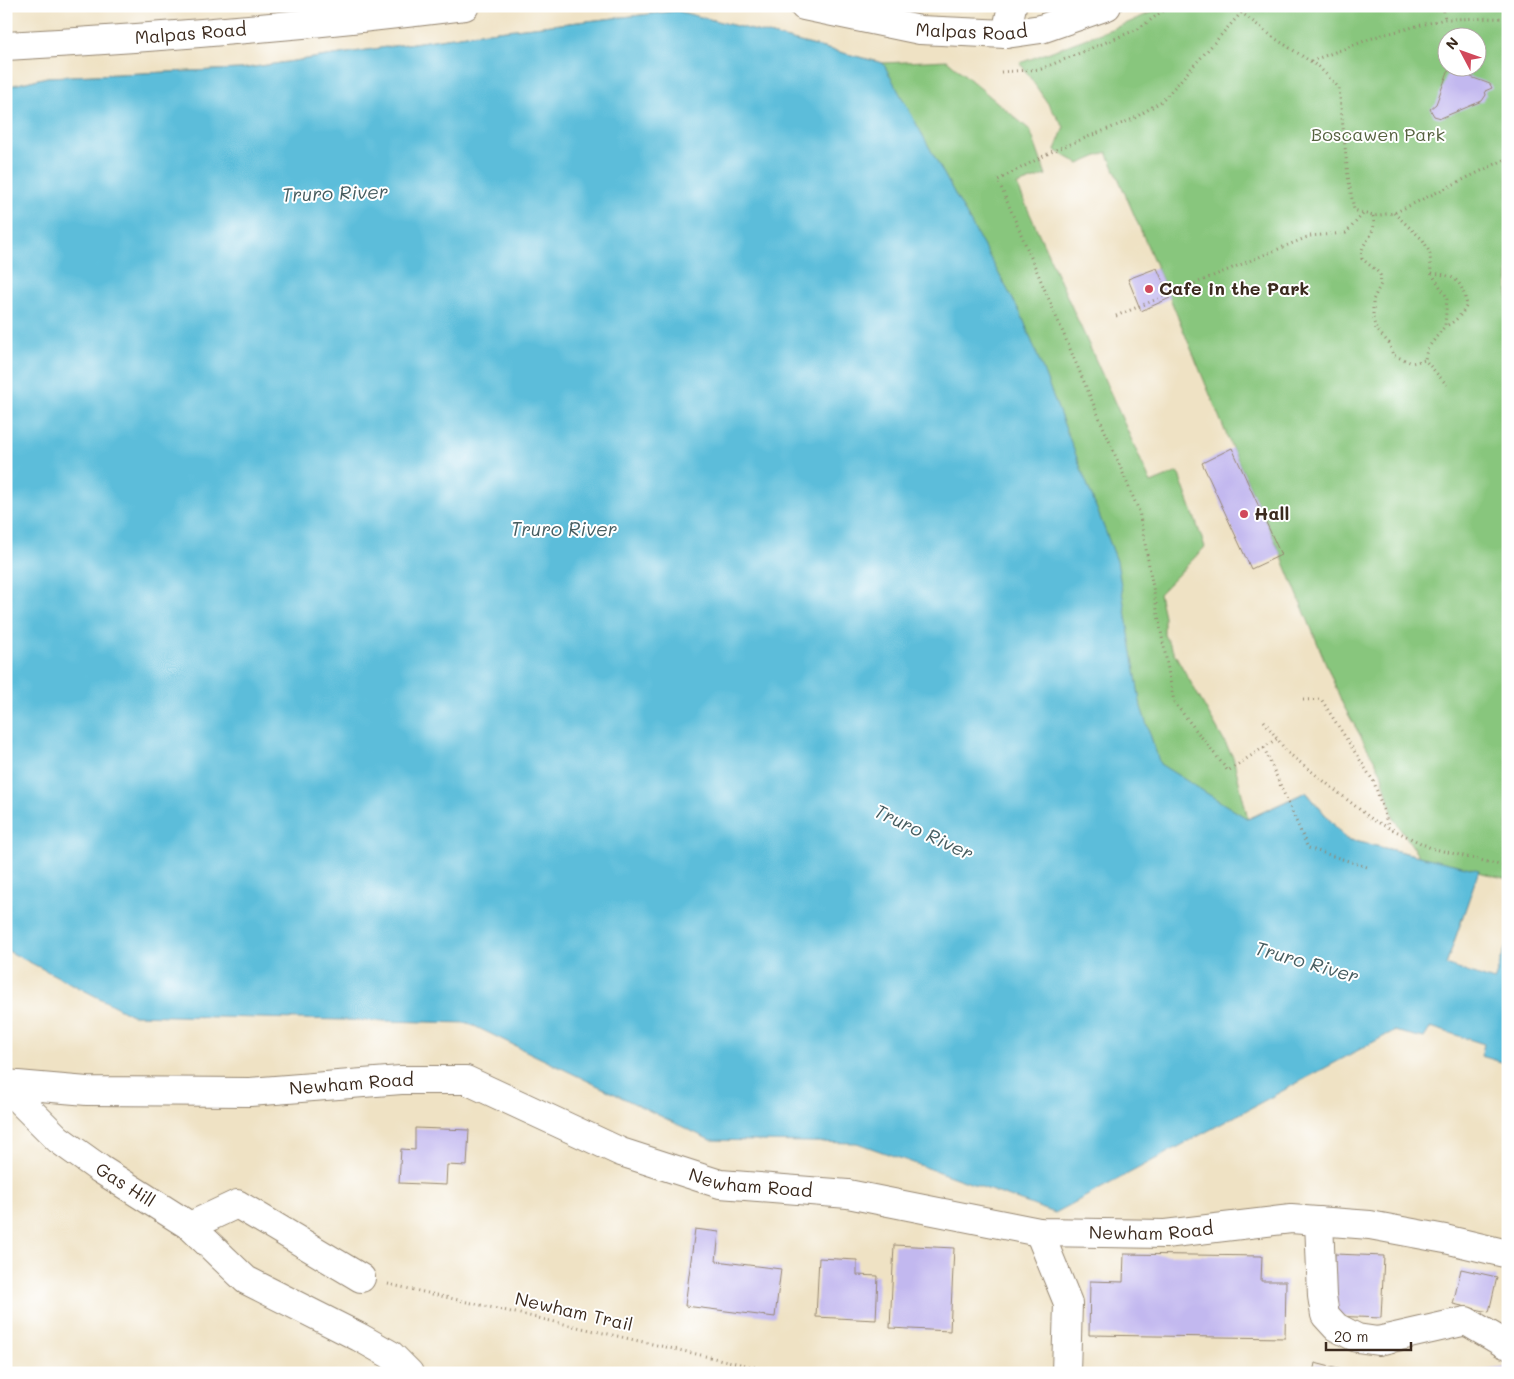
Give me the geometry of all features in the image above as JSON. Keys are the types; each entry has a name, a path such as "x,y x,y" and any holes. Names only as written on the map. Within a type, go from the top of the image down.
{"street":[{"name":"Malpas Road","path":"6,46 141,38 384,16 465,6"},
{"name":"Malpas Road","path":"804,6 920,30 1006,34 1041,29 1107,6"},
{"path":"1006,34 1012,6"},
{"name":"Newham Road","path":"6,1085 87,1091 250,1092 402,1080 466,1080 621,1152 720,1184 848,1194 1039,1232 1166,1234 1291,1219 1370,1226 1445,1239 1508,1254"},
{"name":"Gas Hill","path":"6,1085 58,1139 100,1169 190,1226 246,1280 391,1355 408,1373"},
{"path":"190,1226 237,1204 361,1278"},
{"path":"1319,1221 1322,1296 1325,1315 1336,1327 1357,1338 1378,1341 1466,1321 1505,1344"},
{"path":"1039,1232 1068,1303 1066,1373"}],"path":[{"path":"1001,72 1041,69 1138,30 1170,6"},
{"path":"1233,6 1240,14 1319,67 1339,88 1348,176 1354,210 1373,216 1394,213 1508,158"},
{"path":"1249,6 1162,101 1133,119 1055,150 998,180 1139,512 1174,702 1228,771 1278,738"},
{"path":"1443,6 1445,19"},
{"path":"1310,61 1378,36 1445,19 1508,18"},
{"path":"1116,316 1310,236 1346,233 1364,213"},
{"path":"1394,213 1423,240 1430,253 1431,273 1447,297 1445,326"},
{"path":"1373,216 1374,230 1361,251 1362,259 1380,275 1381,284 1373,300 1373,318 1376,329 1389,343 1393,355 1412,363 1426,360"},
{"path":"1431,273 1447,275 1458,280 1464,290 1467,305 1452,323 1445,326 1427,349 1426,360 1447,385"},
{"path":"1304,700 1321,699 1374,782 1389,828"},
{"path":"1264,721 1287,752 1373,820 1431,848 1508,867"},
{"path":"1264,748 1308,848 1367,867"},
{"name":"Newham Trail","path":"361,1278 780,1373"}],"green space":[{"name":"Boscawen Park","path":"1165,6 1508,6 1508,879 1478,872 1446,965 6,87 47,77 241,69 480,33 677,11 883,63 947,60 1030,130 1046,175 1017,185 1151,483 1178,472 1205,547 1159,594 1164,616 1164,635 1233,757 1248,819 1306,792 1346,839 1419,856 1394,819 1381,772 1343,705 1281,555 1232,448 1107,152 1079,164 1055,150 1064,127 1020,63 1130,22"}],"water":[{"name":"Truro River","path":"677,11 883,63 1022,316 1117,561 1141,707 1160,764 1248,819 1306,792 1346,839 1479,870 1446,965 1494,981 1508,940 1508,1064 1481,1056 1484,1044 1431,1027 1424,1038 1394,1031 1055,1213 857,1143 710,1140 468,1023 132,1015 6,950 6,87 47,77 241,69 480,33"}],"building":[{"path":"1446,78 1474,78 1490,84 1492,88 1485,91 1486,95 1482,101 1441,118 1434,116 1430,109 1436,104"},
{"name":"Cafe in the Park","path":"1157,268 1170,298 1141,311 1128,279"},
{"name":"Hall","path":"1232,448 1281,555 1251,569 1202,463"},
{"path":"415,1128 469,1130 467,1166 447,1165 446,1185 399,1183 401,1149 415,1150"},
{"path":"695,1229 719,1232 716,1261 781,1269 775,1317 685,1306"},
{"path":"894,1245 954,1248 950,1331 890,1328"},
{"path":"1124,1254 1262,1256 1261,1281 1286,1281 1285,1338 1089,1335 1090,1281 1123,1282"},
{"path":"1335,1254 1384,1256 1381,1318 1333,1316"},
{"path":"819,1258 857,1260 857,1275 878,1276 876,1320 816,1317"},
{"path":"1461,1269 1497,1277 1489,1312 1453,1304"},
{"path":"1315,1363 1350,1372 1350,1373 1313,1373"},
{"path":"1508,1367 1508,1373 1470,1373 1470,1372"}],"place":[{"name":"Cafe in the Park","path":"1149,289"},
{"name":"Hall","path":"1244,514"}]}
